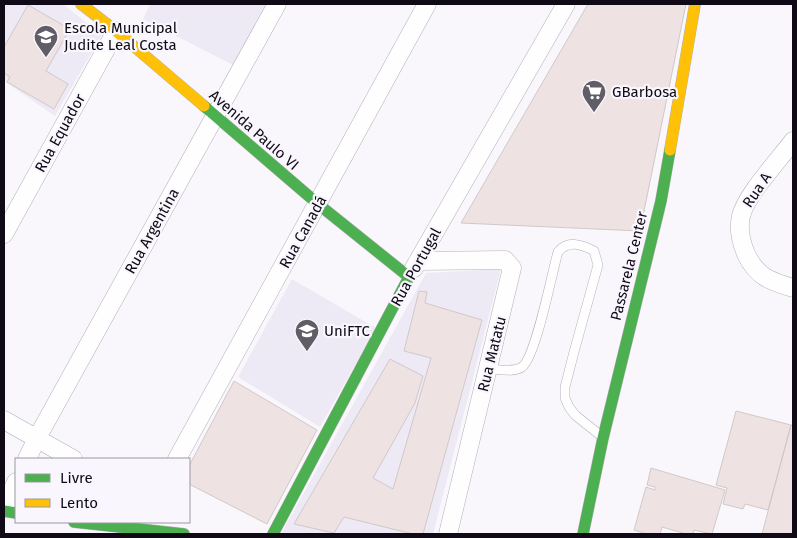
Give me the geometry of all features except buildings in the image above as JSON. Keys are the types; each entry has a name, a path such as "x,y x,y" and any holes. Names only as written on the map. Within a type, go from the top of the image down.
{"street":[{"name":"Avenida Paulo VI","path":"82,4 318,204 409,277"},
{"name":"Rua Argentina","path":"27,458 277,4"},
{"name":"Rua Canadá","path":"178,458 427,4"},
{"name":"Rua Portugal","path":"273,534 409,277 566,4"},
{"name":"Passarela Center","path":"584,534 603,438 661,201 695,4"},
{"name":"Rua Equador","path":"4,234 116,31"},
{"name":"Rua A","path":"793,141 747,201 741,216 739,230 742,247 752,266 770,282 793,288"},
{"name":"Rua Matatu","path":"418,261 505,260 512,268 448,534"},
{"path":"4,420 71,458"},
{"path":"4,510 15,484"},
{"path":"83,523 184,534"}],"lane":[{"path":"488,368 510,370 522,368 528,360 534,345 558,252 562,247 570,243 594,251 598,266 565,387 565,398 575,415 603,438"}],"shaded area":[{"name":"Escola Municipal Judite Leal Costa","path":"4,4 63,4 102,35 55,116 4,81"},
{"path":"150,4 269,4 235,66 143,19"},
{"path":"501,269 433,534 281,534 426,273"},
{"name":"UniFTC","path":"292,279 376,328 320,427 238,377"}],"traffic: fast":[{"path":"204,106 318,204 409,277 273,534"},
{"path":"583,534 603,438 661,201 670,150"},
{"path":"4,511 15,513"},
{"path":"83,523 184,534"}],"traffic: slow":[{"path":"81,4 116,31 204,106"},
{"path":"670,150 695,4"}],"place":[{"name":"Escola Municipal Judite Leal Costa","path":"46,58"},
{"name":"GBarbosa","path":"594,113"},
{"name":"UniFTC","path":"307,352"}]}
